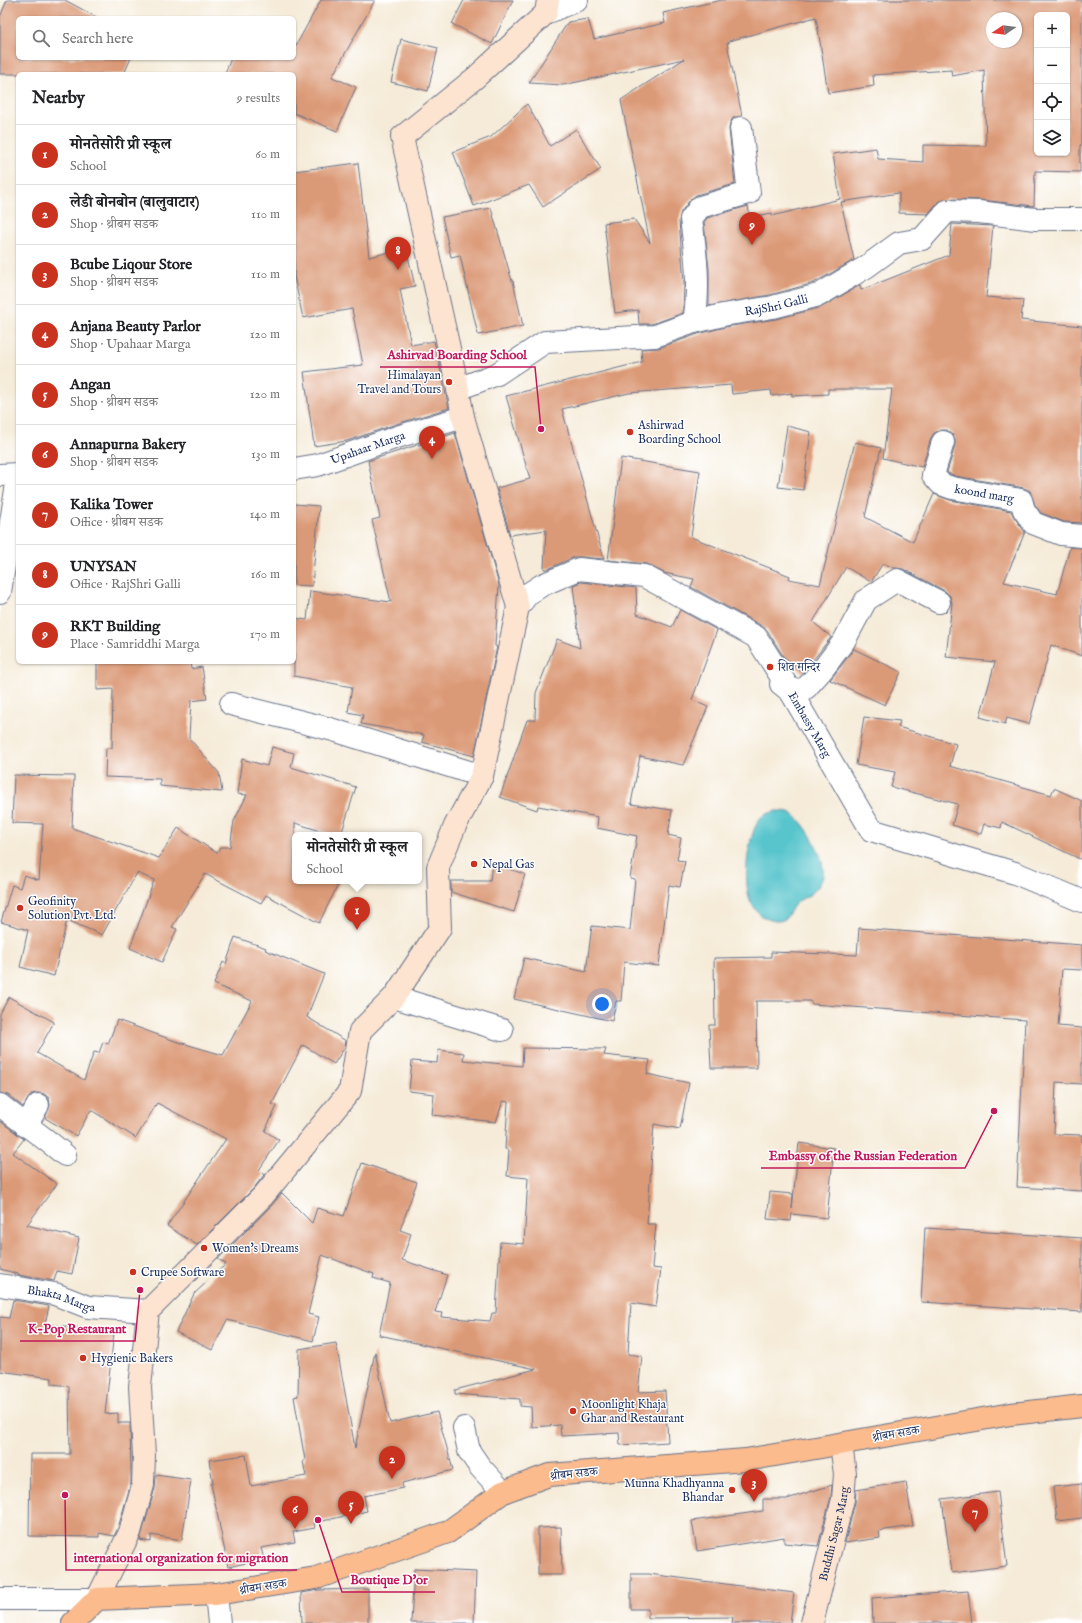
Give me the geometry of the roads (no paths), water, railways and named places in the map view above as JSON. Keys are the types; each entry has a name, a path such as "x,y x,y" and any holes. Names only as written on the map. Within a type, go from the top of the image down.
{"main road":[{"name":"थ्रीबम सडक","path":"97,1599 216,1594 316,1578 448,1532 503,1492 549,1475 746,1460 1011,1414 1082,1406"},
{"path":"73,1623 97,1599"}],"street":[{"path":"0,1599 97,1599 130,1532 143,1485 144,1456 140,1387 148,1311 263,1196 350,1092 360,1031 394,997 440,928 438,867 456,826 482,776 518,608 463,417 402,137 475,78 547,6 577,0"},
{"path":"694,322 698,299 696,250 691,218 700,207 749,193 741,128"},
{"name":"RajShri Galli","path":"458,389 497,374 545,342 655,336 694,322 723,315 773,307 819,295 866,267 899,243 922,239 947,211 979,212 1035,219 1082,219"},
{"name":"Upahaar Marga","path":"296,469 318,465 397,437 463,417"},
{"name":"koond marg","path":"943,442 933,475 941,484 999,497 1021,500 1024,510 1033,523 1061,534 1082,536"},
{"path":"0,475 16,476"},
{"path":"0,592 16,489"},
{"name":"Embassy Marg","path":"518,608 528,594 542,585 579,569 644,576 756,637 784,687 871,830 1015,874 1082,901"},
{"path":"784,687 806,688 823,669 844,641 866,600 897,580 939,602"},
{"path":"231,704 330,730 482,776"},
{"path":"394,997 502,1030"},
{"path":"0,1105 26,1126 38,1132 66,1155"},
{"path":"26,1126 38,1105"},
{"name":"Bhakta Marga","path":"0,1285 55,1294 88,1307 148,1311"},
{"path":"464,1428 469,1451 480,1467 503,1492"},
{"name":"Buddhi Sagar Marg","path":"812,1623 843,1499 845,1474 841,1444"},
{"path":"216,1594 219,1623"}],"water":[{"path":"776,811 786,811 791,813 803,824 814,841 823,868 823,876 820,884 811,894 799,900 793,906 786,918 781,921 770,920 763,917 753,906 749,898 747,888 747,862 755,826 763,816"}],"place":[{"name":"RKT Building","path":"752,245"},
{"name":"UNYSAN","path":"398,270"},
{"name":"Himalayan Travel and Tours","path":"449,382"},
{"name":"Ashirvad Boarding School","path":"541,429"},
{"name":"Ashirwad Boarding School","path":"630,432"},
{"name":"Anjana Beauty Parlor","path":"432,459"},
{"name":"शिव मन्दिर","path":"770,667"},
{"name":"Nepal Gas","path":"474,864"},
{"name":"Geofinity Solution Pvt. Ltd.","path":"20,908"},
{"name":"मोनतेसोरी प्री स्कूल","path":"357,930"},
{"name":"Embassy of the Russian Federation","path":"994,1111"},
{"name":"Women's Dreams","path":"204,1248"},
{"name":"Crupee Software","path":"133,1272"},
{"name":"K-Pop Restaurant","path":"140,1290"},
{"name":"Hygienic Bakers","path":"83,1358"},
{"name":"Moonlight Khaja Ghar and Restaurant","path":"573,1411"},
{"name":"लेडी बोनबोन (बालुवाटार)","path":"392,1479"},
{"name":"Munna Khadhyanna Bhandar","path":"732,1490"},
{"name":"international organization for migration","path":"65,1495"},
{"name":"Bcube Liqour Store","path":"754,1502"},
{"name":"Boutique D'or","path":"318,1520"},
{"name":"Angan","path":"351,1524"},
{"name":"Annapurna Bakery","path":"295,1529"},
{"name":"Kalika Tower","path":"975,1532"}]}
